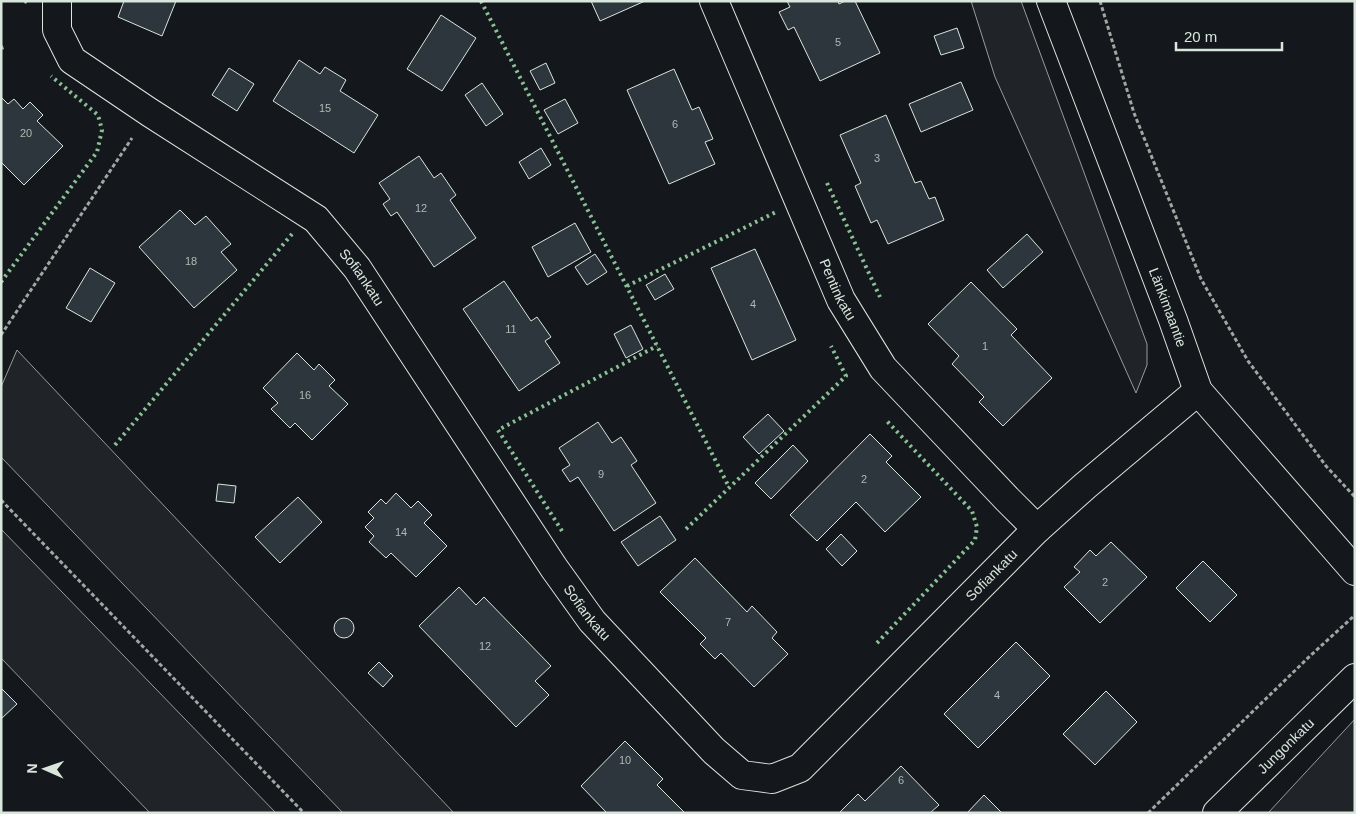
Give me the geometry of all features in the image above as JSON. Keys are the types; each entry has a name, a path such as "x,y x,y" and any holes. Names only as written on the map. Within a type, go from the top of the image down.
{"street":[{"name":"Sofiankatu","path":"57,1 57,30 72,60 149,112 316,219 357,268 554,568 592,621 714,752 742,775 772,779 800,768 1037,529 1198,391"},
{"name":"Pentinkatu","path":"714,1 841,300 883,368 1037,529"},
{"name":"Länkimaantie","path":"1050,1 1173,320 1198,391 1355,571"},
{"name":"Jungonkatu","path":"1217,813 1355,678"}],"path":[{"path":"1100,1 1134,112 1201,279 1248,361 1326,466 1355,497"},
{"path":"1,335 149,112"},
{"path":"1,500 304,813"},
{"path":"1148,813 1355,615"}],"shaded area":[{"path":"971,1 1021,1 1147,344 1147,365 1136,393 995,77"},
{"path":"17,350 454,813 343,813 1,457 1,387"},
{"path":"1,529 276,813 150,813 1,658"},
{"path":"1355,719 1355,813 1268,813"}],"building":[{"path":"124,1 176,1 162,36 118,17"},
{"path":"591,1 645,1 600,21"},
{"path":"787,1 838,1 839,4 845,1 855,1 880,53 820,81 794,27 788,30 779,12 790,7"},
{"path":"441,15 476,38 442,91 407,69"},
{"path":"957,28 964,48 941,55 934,36"},
{"path":"299,60 320,74 325,67 346,80 340,91 378,115 354,153 273,101"},
{"path":"546,63 555,83 540,90 530,71"},
{"path":"229,68 254,84 237,111 212,95"},
{"path":"674,69 692,110 699,107 713,139 705,142 715,164 669,184 627,90"},
{"path":"961,82 973,110 921,132 909,104"},
{"path":"482,83 503,114 486,126 465,95"},
{"path":"1,97 8,104 14,99 23,109 30,102 43,115 37,121 63,146 24,185 1,162"},
{"path":"565,99 578,123 558,134 544,110"},
{"path":"886,115 915,183 921,181 929,199 935,197 944,220 888,244 877,220 871,223 855,186 861,183 840,135"},
{"path":"541,148 551,165 529,179 519,162"},
{"path":"419,156 434,178 441,173 456,195 450,200 476,238 434,267 397,212 391,216 383,204 390,199 379,183"},
{"path":"180,210 195,225 206,216 231,244 221,252 237,270 194,308 139,247"},
{"path":"575,223 591,252 548,277 532,247"},
{"path":"1027,234 1043,252 1003,288 987,270"},
{"path":"755,249 796,340 752,360 711,268"},
{"path":"595,254 607,272 587,285 575,267"},
{"path":"90,268 115,283 91,322 66,308"},
{"path":"665,274 674,289 655,300 646,285"},
{"path":"504,281 531,321 537,317 551,337 545,341 560,363 519,391 463,309"},
{"path":"971,282 1017,329 1011,335 1052,378 1003,426 979,402 984,397 952,364 959,356 928,324"},
{"path":"631,325 643,349 626,358 614,334"},
{"path":"297,353 314,370 319,364 335,380 329,386 348,404 312,440 295,423 290,428 271,409 278,403 263,388"},
{"path":"768,414 784,431 759,454 743,437"},
{"path":"598,422 612,443 621,437 637,461 631,465 656,503 614,531 578,477 570,482 562,470 570,465 559,448"},
{"path":"870,434 892,456 886,462 921,497 885,532 856,502 817,541 790,515"},
{"path":"793,445 808,461 771,499 755,483"},
{"path":"218,484 236,486 234,503 216,501"},
{"path":"396,493 411,508 418,501 432,515 424,523 447,546 416,577 391,553 386,558 369,542 374,536 365,527 374,518 368,512 381,499 386,504"},
{"path":"298,497 322,522 280,563 255,537"},
{"path":"660,516 676,540 638,566 621,542"},
{"path":"841,534 857,551 842,566 826,549"},
{"path":"1111,542 1147,577 1100,623 1064,587 1080,572 1074,567 1090,550 1096,556"},
{"path":"695,558 747,612 752,606 777,632 772,638 788,654 754,687 721,653 715,659 700,644 706,638 660,592"},
{"path":"1203,561 1237,595 1210,622 1176,588"},
{"path":"459,587 476,605 484,597 551,666 535,681 549,695 516,727 419,626"},
{"path":"344,618 351,621 354,628 351,635 344,638 337,635 334,628 337,621"},
{"path":"1016,642 1050,676 978,748 944,714"},
{"path":"379,662 393,676 383,687 368,673"},
{"path":"1,688 17,704 1,719"},
{"path":"1106,691 1137,722 1095,765 1063,734"},
{"path":"625,741 663,779 657,785 685,813 607,813 581,786"},
{"path":"901,766 939,805 930,813 839,813 858,794 865,801"},
{"path":"984,795 1002,813 967,813"}],"hedge":[{"path":"481,1 729,487"},
{"path":"1,282 97,152 102,130 98,115 51,76"},
{"path":"827,183 880,297"},
{"path":"627,286 776,212"},
{"path":"115,445 292,234"},
{"path":"562,531 498,430 657,346"},
{"path":"686,529 846,376 831,346"},
{"path":"877,643 975,540 977,527 972,511 885,419"}]}
